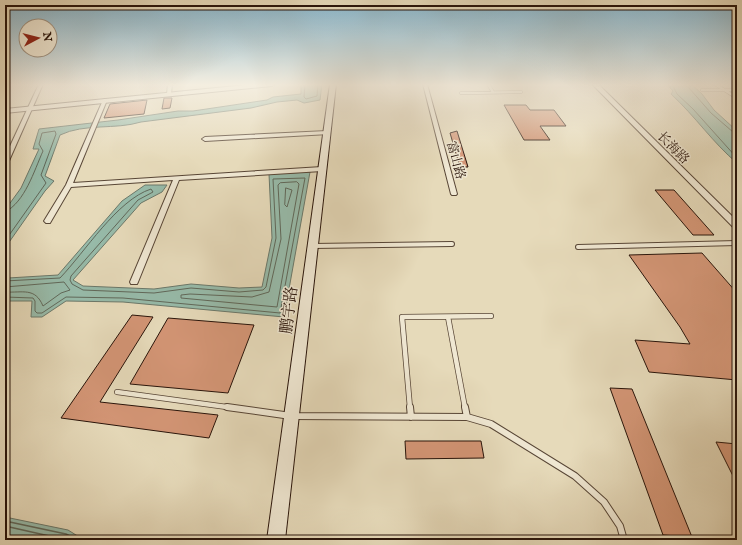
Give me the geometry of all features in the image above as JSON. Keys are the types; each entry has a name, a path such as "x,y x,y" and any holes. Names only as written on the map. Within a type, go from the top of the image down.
{"main road":[{"name":"鹏宇路","path":"276,540 330,109"}],"street":[{"path":"5,111 18,109"},
{"path":"5,163 28,109"},
{"path":"48,221 69,185 101,109"},
{"name":"富山路","path":"432,109 454,194"},
{"name":"长海路","path":"620,109 737,226"},
{"path":"205,139 327,133"},
{"path":"69,185 322,169"},
{"path":"134,282 177,178"}],"lane":[{"path":"578,247 737,243"},
{"path":"313,246 452,244"},
{"path":"448,316 467,417"},
{"path":"411,417 402,317 491,316"},
{"path":"117,392 291,416 467,417 491,424 575,476 604,502 620,526 624,540"}],"water":[{"path":"204,109 240,109 121,126 80,129 60,135 45,176 54,181 45,191 5,248 5,210 21,188 39,149 33,149 39,129 118,120 178,111"},
{"path":"686,109 714,109 737,131 737,163 720,147"},
{"path":"310,172 284,317 123,302 66,301 42,317 31,317 32,301 5,301 5,275 8,278 58,275 122,201 145,185 167,185 162,192 141,203 73,280 83,286 154,289 191,284 239,288 262,287 272,238 269,174"},
{"path":"5,517 68,530 84,540 5,540"}],"building":[{"path":"108,109 145,109 144,114 104,118"},
{"path":"507,109 554,110 566,126 540,126 550,140 524,140"},
{"path":"457,131 468,167 460,167 450,133"},
{"path":"655,190 674,190 714,235 693,235"},
{"path":"702,253 737,293 737,380 649,372 635,340 690,344 680,327 629,255"},
{"path":"132,315 153,317 100,402 218,415 209,438 61,418"},
{"path":"168,318 254,325 228,393 130,384"},
{"path":"610,388 632,389 692,537 663,535"},
{"path":"405,441 481,441 484,458 406,459"},
{"path":"716,442 737,444 737,484"}]}
